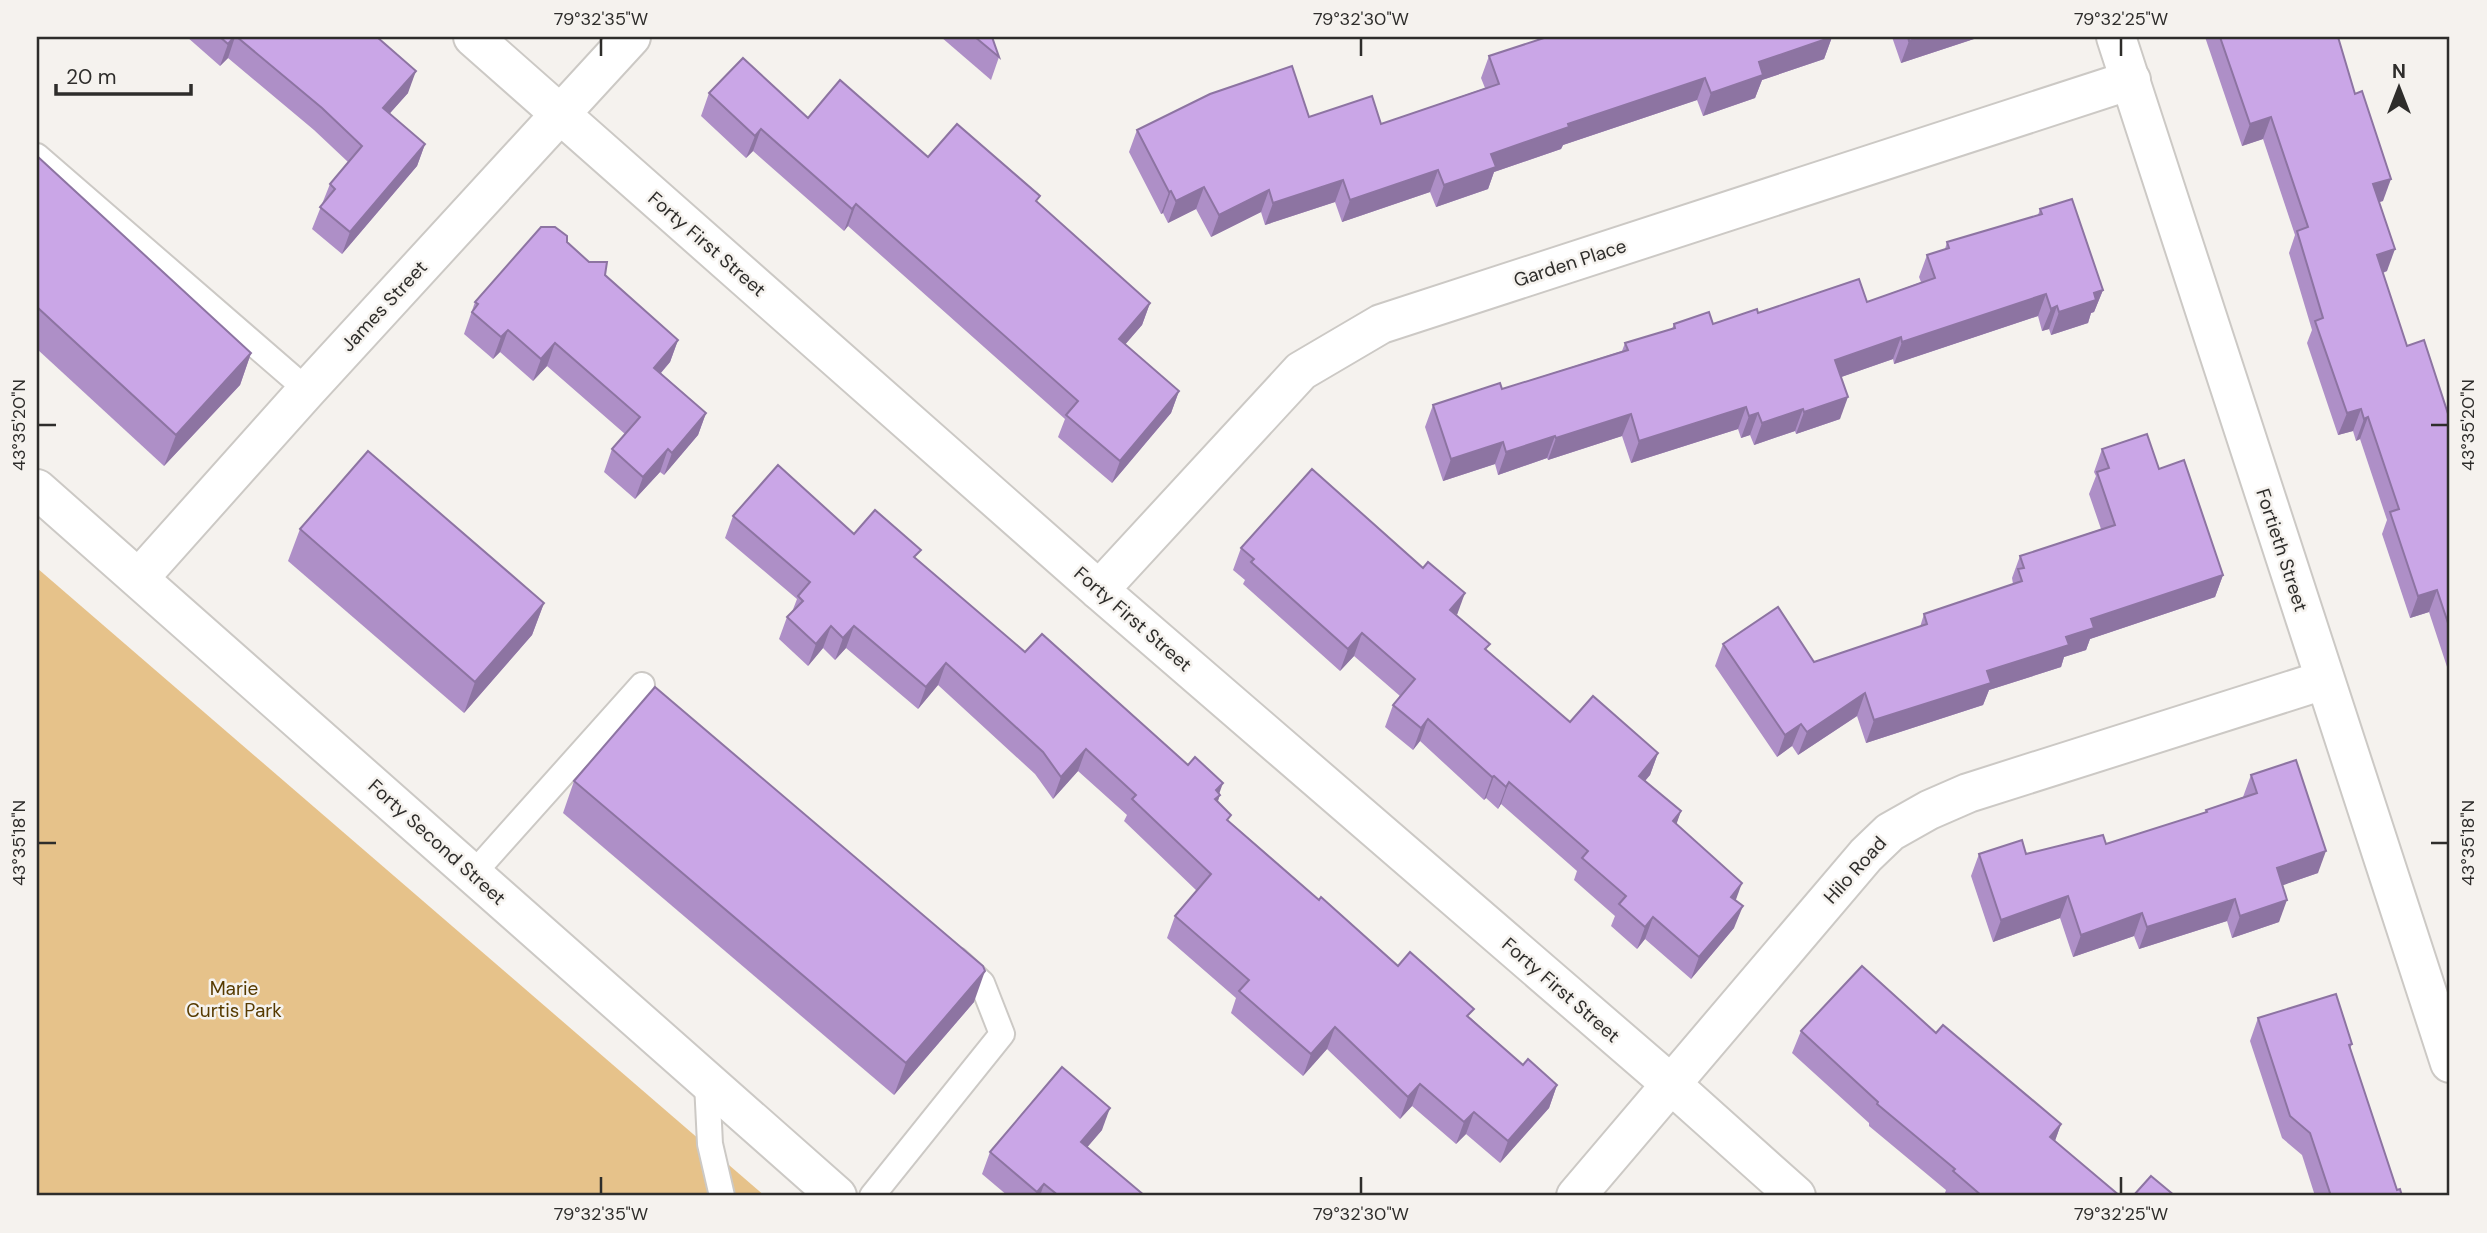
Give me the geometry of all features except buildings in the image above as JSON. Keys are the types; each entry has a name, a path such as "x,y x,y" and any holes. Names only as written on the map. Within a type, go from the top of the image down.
{"street":[{"name":"Forty First Street","path":"473,37 1099,590 1672,1085 1796,1196"},
{"name":"James Street","path":"139,578 307,390 631,37"},
{"name":"Fortieth Street","path":"2116,37 2450,1063"},
{"name":"Garden Place","path":"1099,590 1301,371 1381,324 2131,80"},
{"name":"Forty Second Street","path":"37,489 837,1196"},
{"name":"Hilo Road","path":"1576,1196 1866,855 1890,832 1929,810 1968,793 2324,680"}],"lane":[{"path":"37,156 307,390"},
{"path":"474,874 642,685"},
{"path":"872,1196 1002,1034 982,983 940,945"},
{"path":"707,1083 710,1144 722,1196"}],"green space":[{"name":"Marie Curtis Park","path":"37,568 765,1196 37,1196"}]}
